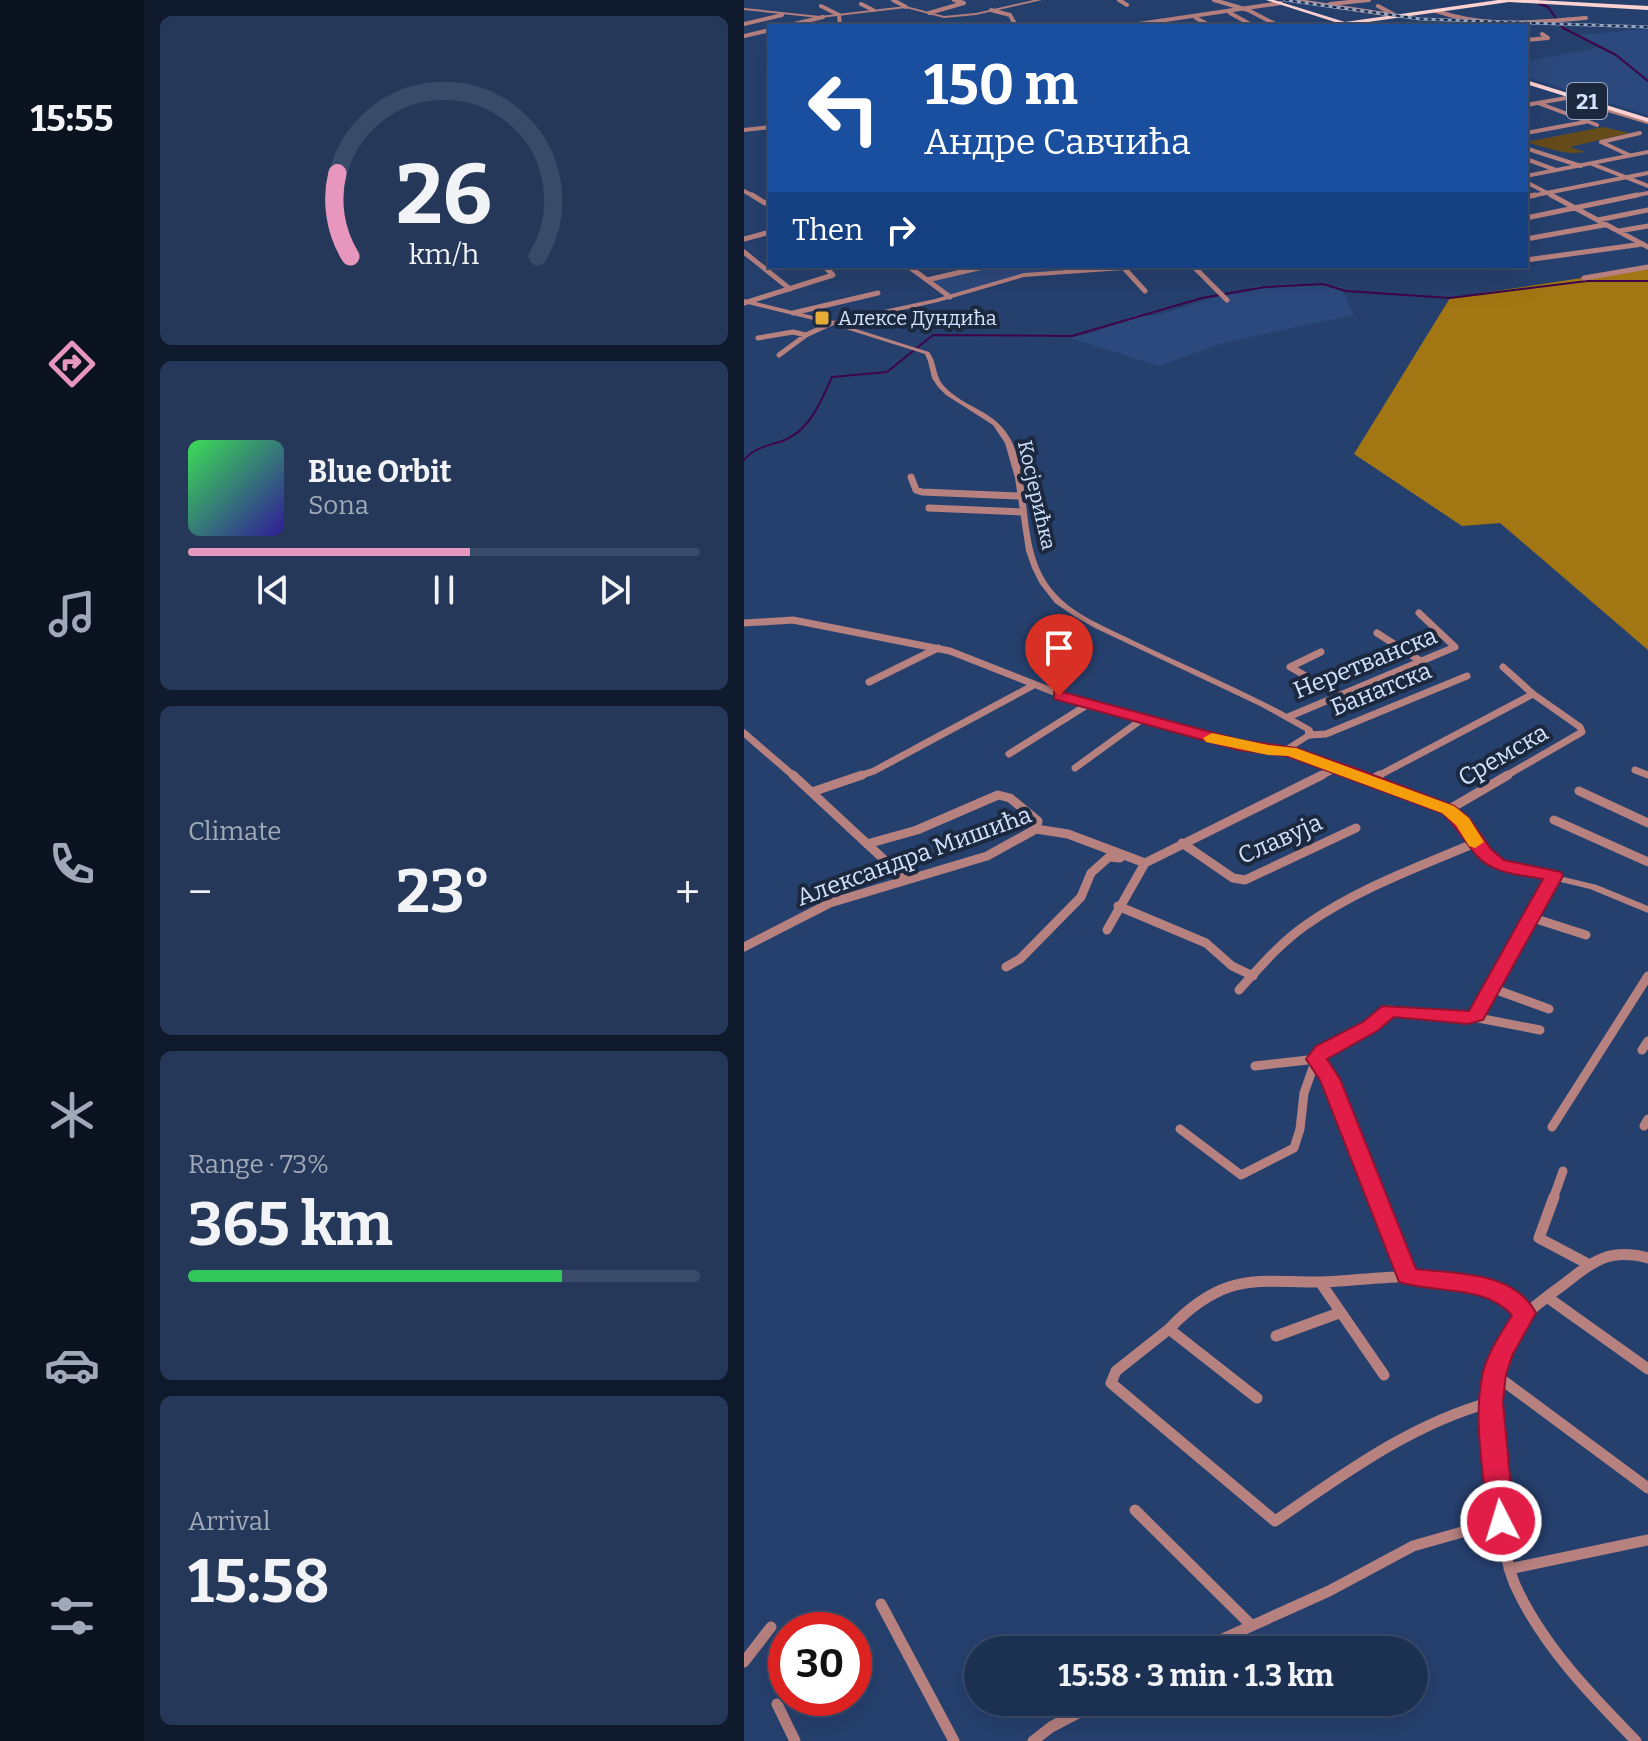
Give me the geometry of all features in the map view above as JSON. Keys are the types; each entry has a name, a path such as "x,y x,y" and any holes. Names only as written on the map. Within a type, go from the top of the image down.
{"main road":[{"path":"1342,24 1511,1 1648,8"},
{"path":"1260,4 1276,3 1342,24 1370,19"},
{"name":"21","path":"1529,82 1648,120"},
{"name":"21","path":"1529,82 1648,120"}],"street":[{"path":"893,0 906,7 944,17 1040,0"},
{"path":"929,13 964,3 954,0"},
{"path":"1119,0 1127,5"},
{"path":"1214,0 1247,10 1275,24"},
{"path":"1292,0 1396,15"},
{"path":"1318,5 1369,0"},
{"path":"861,4 873,10"},
{"path":"1146,24 1230,13 1260,4"},
{"path":"821,6 839,15"},
{"path":"1378,6 1396,15"},
{"path":"794,24 823,17 906,7"},
{"path":"744,9 823,17"},
{"path":"991,10 1010,15 1015,24"},
{"path":"1436,11 1473,23 1509,24 1555,18 1586,18"},
{"path":"1230,13 1250,24"},
{"path":"744,24 782,15"},
{"path":"839,15 840,24"},
{"path":"1195,17 1207,24"},
{"path":"1171,20 1178,24"},
{"path":"744,36 768,30"},
{"path":"1528,40 1548,38 1542,34"},
{"path":"1528,105 1571,97"},
{"path":"1528,99 1597,125"},
{"path":"1528,133 1586,121"},
{"path":"744,130 768,127"},
{"path":"1528,127 1537,131"},
{"path":"1629,155 1601,142 1640,133"},
{"path":"1528,149 1581,166"},
{"path":"1528,178 1648,152"},
{"path":"1528,160 1556,170"},
{"path":"1592,164 1648,185"},
{"path":"1528,197 1648,173"},
{"path":"1528,180 1546,193 1646,245"},
{"path":"744,191 765,203"},
{"path":"1528,218 1648,193"},
{"path":"1598,220 1648,210"},
{"path":"1528,239 1606,224"},
{"path":"1619,231 1648,226"},
{"path":"744,239 768,233"},
{"path":"1528,260 1646,245"},
{"path":"744,252 755,266 786,283 790,289"},
{"path":"1584,278 1648,267"},
{"path":"744,302 831,276 833,273 827,268"},
{"path":"911,268 950,297"},
{"path":"927,280 978,268"},
{"path":"779,355 806,335 832,323 1056,269 1124,268 1145,291"},
{"path":"1194,268 1227,300"},
{"path":"793,313 878,293"},
{"name":"Косјерићка","path":"744,302 832,323 923,350 931,356 934,375 940,385 987,415 1009,444 1031,556 1044,586 1062,603 1094,623 1168,662 1288,717 1309,730 1310,735"},
{"path":"758,338 793,332 806,335"},
{"path":"911,477 918,492 1021,496"},
{"path":"929,508 1023,512"},
{"name":"Неретванска","path":"1288,717 1455,647 1419,613"},
{"path":"745,625 808,622 938,648 1087,705 1239,745 1290,751 1448,810 1463,822 1475,843 1503,866 1554,876 1609,893 1648,910"},
{"path":"1377,633 1422,662"},
{"path":"869,682 938,648"},
{"path":"1321,652 1290,667 1341,696"},
{"path":"1371,780 1533,694 1503,667"},
{"name":"Банатска","path":"1310,735 1326,734 1467,676"},
{"path":"812,792 874,771 1032,686"},
{"name":"Сремска","path":"1448,810 1582,732 1580,727 1533,694"},
{"path":"1009,754 1087,705"},
{"path":"1075,768 1141,720"},
{"path":"744,733 906,880"},
{"path":"1290,751 1292,745 1310,735"},
{"path":"1006,967 1020,959 1081,897 1091,873 1109,857 1141,862 1337,768"},
{"path":"1635,770 1648,775"},
{"path":"1579,791 1646,819"},
{"path":"867,844 917,830 998,795 1010,798 1038,821 1036,829"},
{"path":"1554,820 1648,862"},
{"name":"Славуја","path":"1182,843 1233,878 1245,880 1356,828"},
{"name":"Александра Мишића","path":"744,947 830,903 987,856 1036,829 1068,834 1141,862"},
{"path":"1239,990 1271,954 1307,924 1385,881 1475,843"},
{"path":"1107,930 1118,906 1140,876 1141,862"},
{"path":"1473,1017 1494,989 1554,876"},
{"path":"1118,906 1206,943 1232,966 1253,976"},
{"path":"1533,918 1586,935"},
{"path":"1552,1127 1563,1105 1648,976"},
{"path":"1494,989 1549,1009"},
{"path":"1180,1129 1235,1173 1247,1174 1297,1145 1304,1092 1317,1059 1324,1051 1370,1026 1389,1010 1473,1017 1540,1030"},
{"path":"1642,1050 1648,1041"},
{"path":"1255,1066 1317,1059"},
{"path":"1317,1059 1330,1079 1407,1276"},
{"path":"1563,1171 1539,1238 1590,1265"},
{"path":"1636,1741 1613,1718 1534,1620 1517,1591 1509,1569 1501,1521 1491,1402 1494,1374 1511,1332 1525,1313 1600,1257 1617,1251 1648,1258"},
{"path":"1491,1402 1463,1408 1431,1422 1275,1521 1111,1383 1111,1377 1202,1301 1232,1286 1261,1281 1320,1282 1407,1276 1491,1288 1510,1297 1525,1313"},
{"path":"1320,1282 1384,1375"},
{"path":"1547,1297 1648,1369"},
{"path":"1276,1336 1339,1313"},
{"path":"1169,1329 1257,1398"},
{"path":"1494,1374 1648,1488"},
{"path":"1135,1510 1251,1625"},
{"path":"1228,1636 1329,1591 1413,1546 1501,1521"},
{"path":"1509,1569 1648,1540"},
{"path":"881,1604 954,1741"},
{"path":"744,1662 768,1631"},
{"path":"783,1716 795,1741"},
{"path":"1033,1741 1072,1716"}],"shaded area":[{"path":"1648,29 1648,115 1528,78 1528,61 1603,47 1579,35"},
{"path":"1603,127 1630,133 1570,147 1585,152 1578,153 1528,142"},
{"path":"978,268 1056,268 1058,271 1020,276 950,297 929,283 931,278"},
{"path":"1648,268 1648,650 1500,523 1462,526 1354,454 1450,298"},
{"path":"1325,283 1327,286 1341,286 1354,315 1222,343 1159,366 1070,338 1096,332 1136,315 1154,316 1219,296 1253,291 1254,286"}],"waterway":[{"path":"1539,4 1548,7 1563,28 1616,55 1648,81"},
{"path":"744,460 754,451 789,438 804,427 832,377 887,372 933,335 1072,336 1202,298 1265,287 1323,284 1346,291 1450,298 1587,281 1648,281"}],"railway":[{"path":"1285,0 1420,19 1648,27"}],"slow traffic":[{"path":"1212,738 1268,750 1290,751 1448,810 1463,822 1475,842"}],"place":[{"name":"Алексе Дундића","path":"822,318"}],"route":[{"path":"1059,696 1239,745 1290,751 1354,774 1448,810 1463,822 1475,843 1498,864 1554,876 1494,989 1476,1016 1468,1018 1389,1010 1370,1026 1324,1051 1317,1059 1330,1079 1407,1276 1473,1283 1491,1288 1510,1297 1525,1313 1511,1332 1494,1374 1491,1402 1501,1521"}]}
